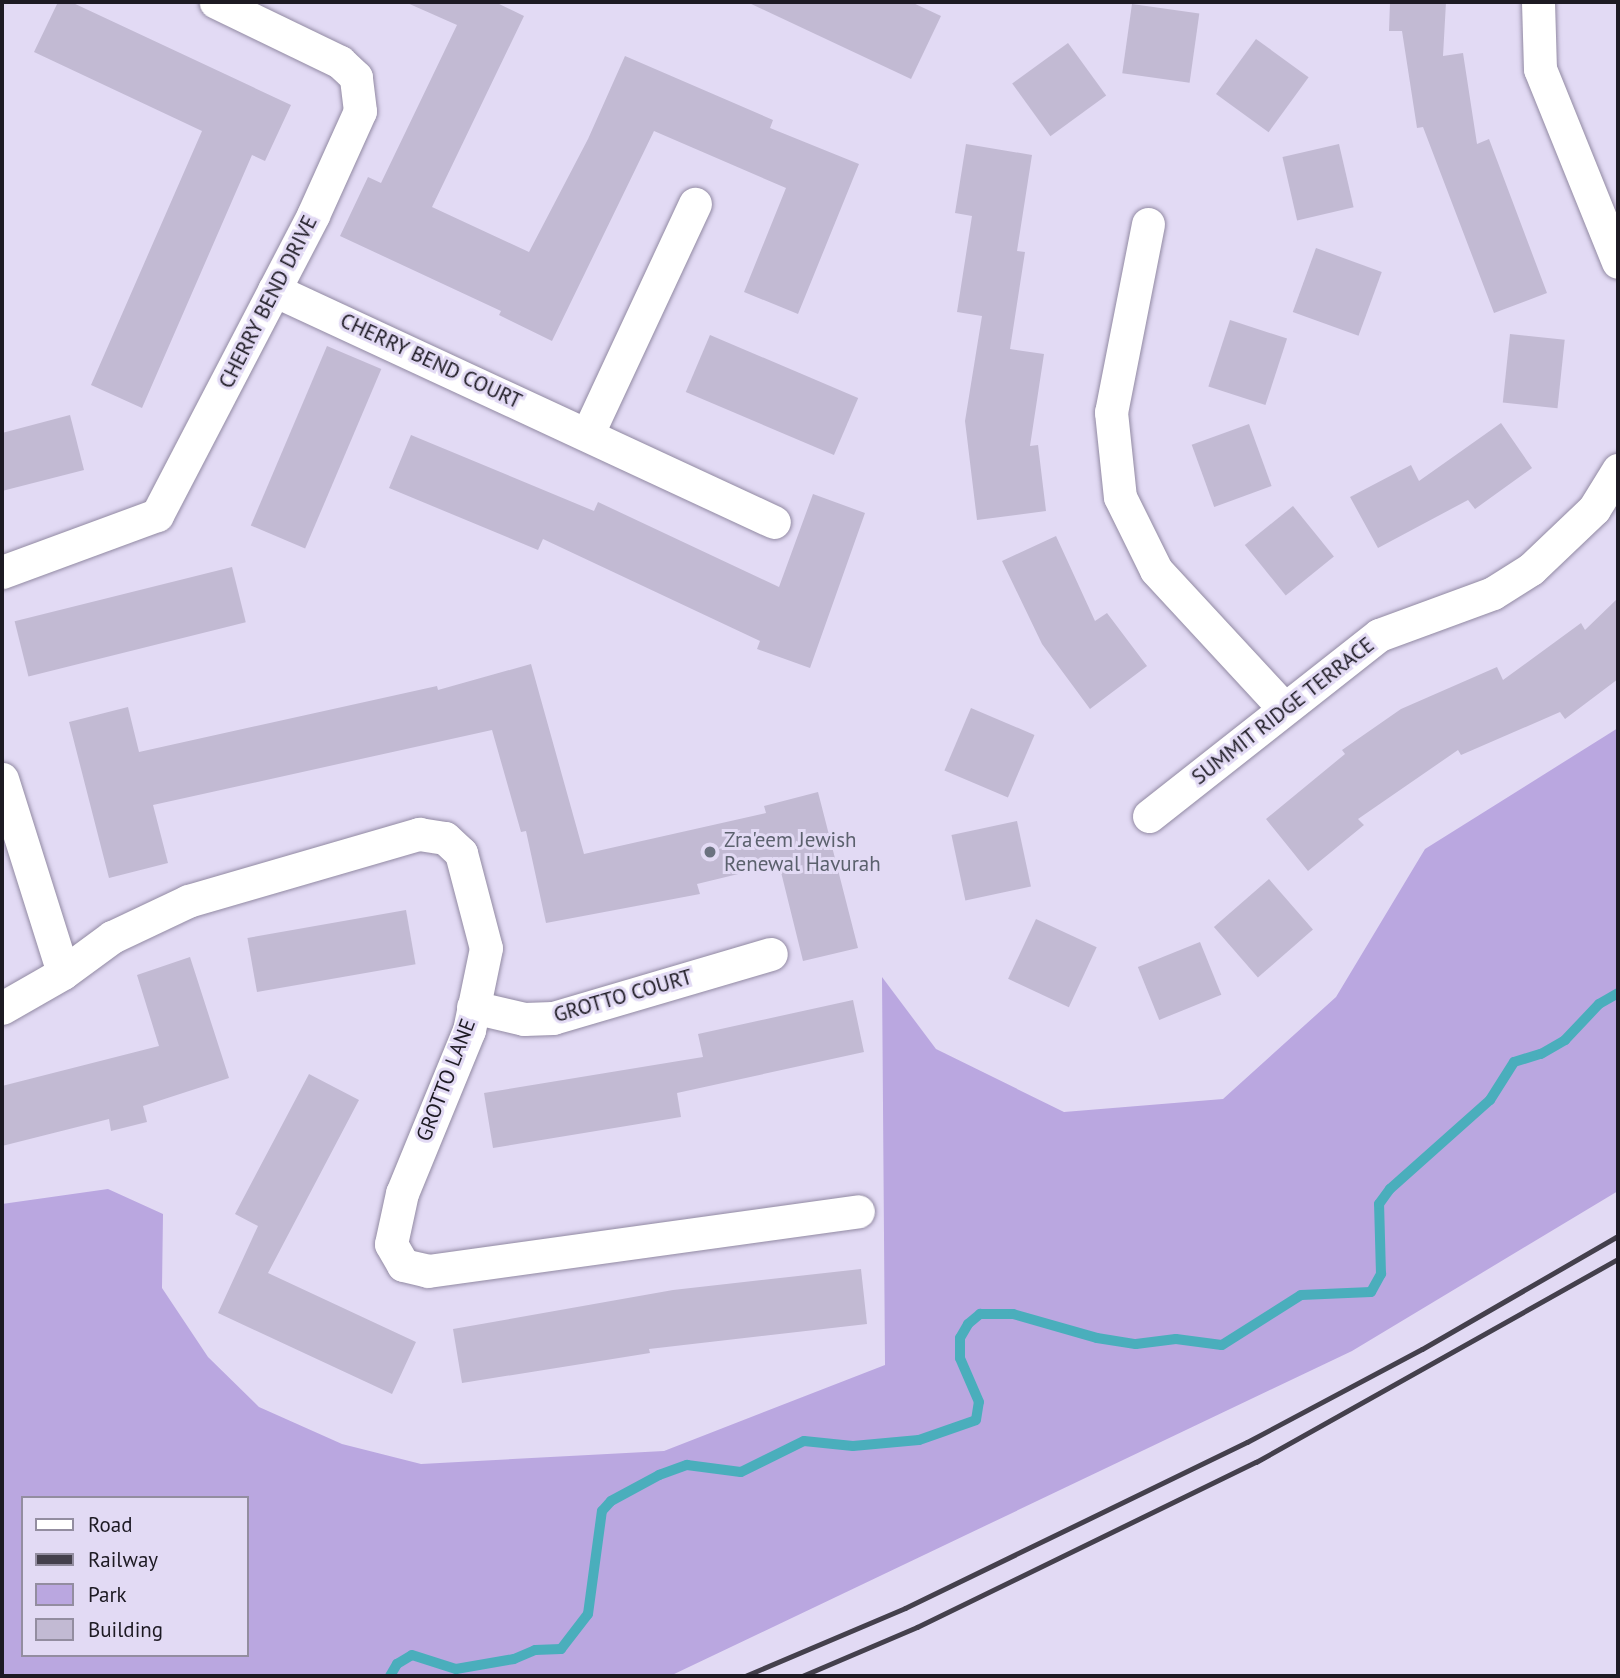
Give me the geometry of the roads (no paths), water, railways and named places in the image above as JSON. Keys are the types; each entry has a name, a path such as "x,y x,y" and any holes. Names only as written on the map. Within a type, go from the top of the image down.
{"street":[{"name":"CHERRY BEND DRIVE","path":"2,572 157,515 274,290 360,111 356,78 340,62 216,2"},
{"path":"1538,2 1540,69 1618,262"},
{"path":"588,433 695,204"},
{"path":"1148,224 1111,412 1120,498 1156,570 1284,708"},
{"name":"CHERRY BEND COURT","path":"274,290 588,433 774,522"},
{"name":"SUMMIT RIDGE TERRACE","path":"1149,816 1379,635 1493,593 1531,569 1594,509 1618,470"},
{"path":"2,779 63,973"},
{"name":"GROTTO LANE","path":"2,1008 63,973 112,937 188,901 419,834 445,838 461,853 486,948 468,1030 402,1193 391,1244 403,1265 428,1271 858,1211"},
{"name":"GROTTO COURT","path":"473,1007 524,1019 553,1018 771,954"}],"waterway":[{"path":"390,1676 397,1664 412,1655 456,1669 514,1659 535,1650 561,1649 588,1614 602,1511 611,1501 659,1475 687,1465 741,1472 804,1441 853,1446 919,1440 976,1420 979,1402 960,1358 960,1338 968,1324 980,1314 1013,1314 1097,1338 1136,1344 1176,1339 1222,1345 1301,1295 1371,1292 1381,1274 1379,1204 1390,1189 1490,1100 1514,1062 1541,1054 1565,1040 1599,1004 1618,993"}],"railway":[{"path":"745,1676 905,1608 1247,1442 1422,1349 1618,1236"},
{"path":"802,1676 917,1627 1256,1462 1618,1259"}],"place":[{"name":"Zra'eem Jewish Renewal Havurah","path":"710,852"}]}
